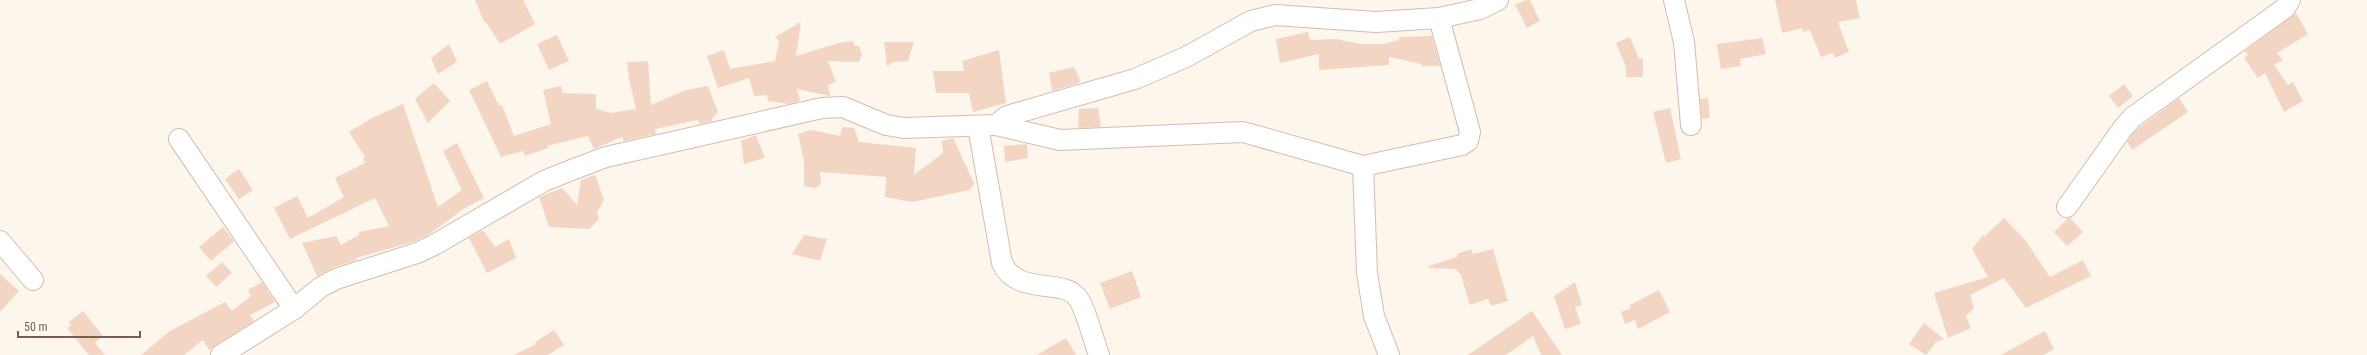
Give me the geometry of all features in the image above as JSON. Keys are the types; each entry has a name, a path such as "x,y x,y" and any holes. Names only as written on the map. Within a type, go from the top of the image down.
{"street":[{"path":"987,125 1008,116 1135,79 1186,57 1251,21 1275,15 1314,9 1376,22 1449,11 1480,9 1498,0"},
{"path":"1674,0 1684,42 1691,125"},
{"path":"2067,207 2123,128 2133,117 2285,8 2290,0"},
{"path":"221,355 294,309 321,287 336,279 417,253 544,182 606,157 822,108 842,107 886,125 904,128 987,125 1060,140 1243,132 1363,166 1462,145 1468,141 1470,132 1449,11"},
{"path":"987,125 1002,263 1005,271 1016,280 1074,294 1081,302 1099,355"},
{"path":"179,139 294,309"},
{"path":"1363,166 1367,273 1374,316 1388,355"},
{"path":"1,244 33,280"}],"building":[{"path":"475,0 523,0 535,24 500,44 486,22 484,22"},
{"path":"1526,0 1530,0 1540,21 1527,28 1515,5"},
{"path":"1775,0 1856,0 1860,18 1838,22 1849,52 1835,58 1833,53 1821,57 1810,30 1803,32 1802,28 1782,33"},
{"path":"2296,13 2308,34 2277,53 2283,60 2274,65 2288,85 2293,82 2303,101 2284,112 2265,73 2258,78 2244,58 2248,55 2245,51"},
{"path":"801,22 796,56 839,43 853,41 855,46 859,46 862,55 859,62 828,61 836,82 828,85 830,96 797,89 800,101 789,104 768,101 767,95 754,96 749,78 718,88 707,56 724,50 730,69 775,61 779,41 775,37"},
{"path":"1308,32 1310,40 1336,39 1360,44 1384,44 1399,40 1399,37 1432,36 1440,66 1421,66 1421,64 1389,57 1389,65 1319,70 1319,54 1280,63 1276,39"},
{"path":"557,35 569,61 549,70 537,44"},
{"path":"1630,37 1639,59 1643,58 1643,77 1626,77 1626,67 1616,43"},
{"path":"1762,38 1766,54 1740,59 1741,66 1721,69 1717,44"},
{"path":"884,42 914,42 908,61 894,62 887,66"},
{"path":"449,44 457,62 438,74 431,58"},
{"path":"999,50 1006,103 973,112 969,93 936,93 933,71 964,71 962,61"},
{"path":"648,61 651,105 686,90 708,86 718,112 712,121 699,124 698,120 655,129 656,134 624,141 622,137 594,149 588,136 547,146 548,148 525,156 523,151 501,157 469,90 487,81 499,106 502,105 514,136 551,124 543,90 561,86 563,93 596,94 596,109 610,113 636,109 629,79 627,62"},
{"path":"1074,67 1080,79 1079,83 1052,91 1049,73"},
{"path":"434,83 450,101 428,123 415,99"},
{"path":"2124,84 2133,96 2118,108 2109,96"},
{"path":"1708,98 1710,118 1702,119 1700,99"},
{"path":"2179,98 2188,112 2132,150 2127,142 2132,135 2141,126"},
{"path":"403,104 438,207 462,190 443,151 457,143 484,198 465,208 428,235 413,242 356,258 357,260 332,268 317,276 302,243 336,236 341,245 359,235 359,232 389,226 375,198 290,239 274,208 297,196 308,218 344,197 335,178 365,163 363,158 365,157 349,132 372,118"},
{"path":"1098,108 1101,127 1078,128 1079,109"},
{"path":"1670,108 1681,159 1666,163 1653,112"},
{"path":"842,127 854,128 859,142 916,148 914,175 943,153 942,141 953,138 974,183 970,190 912,202 885,197 886,177 820,172 821,184 815,188 804,186 804,161 798,134 811,130 840,136"},
{"path":"756,135 765,158 744,164 741,141"},
{"path":"1027,144 1028,158 1005,162 1004,146"},
{"path":"239,169 253,190 239,199 225,179"},
{"path":"595,175 604,200 597,213 599,219 589,229 549,227 539,197 562,188 577,205 581,180"},
{"path":"2004,218 2025,240 2050,277 2083,260 2091,276 2026,308 2004,278 1970,295 1974,308 1966,316 1971,328 1948,338 1934,293 1988,277 1972,249 1983,235 1984,237"},
{"path":"2068,218 2070,218 2083,232 2067,246 2054,232"},
{"path":"223,227 234,241 211,261 199,247"},
{"path":"483,230 495,247 509,239 516,258 487,273 469,238"},
{"path":"804,235 827,239 820,261 792,254"},
{"path":"1471,249 1473,254 1493,249 1508,301 1491,306 1488,299 1470,305 1461,275 1456,269 1429,268 1429,266 1457,257 1457,254"},
{"path":"222,262 232,273 216,287 206,276"},
{"path":"1132,271 1141,297 1110,309 1100,283"},
{"path":"0,274 19,291 0,312"},
{"path":"262,282 275,302 250,315 254,321 211,349 209,350 203,340 184,355 141,355 170,331 225,302 232,311 251,296 248,290"},
{"path":"1575,282 1582,305 1575,307 1581,324 1565,329 1554,296"},
{"path":"1659,290 1670,312 1638,329 1635,320 1625,324 1621,312 1631,308 1630,305"},
{"path":"83,311 103,336 95,343 105,355 89,355 67,328 71,325 69,322"},
{"path":"1532,311 1562,355 1541,355 1533,336 1506,355 1468,355"},
{"path":"1924,323 1944,339 1936,342 1926,355 1909,344"},
{"path":"554,330 564,345 548,355 514,355 536,344 535,342"},
{"path":"2045,331 2054,349 2044,355 2001,355"},
{"path":"1066,338 1076,355 1037,355"}]}
